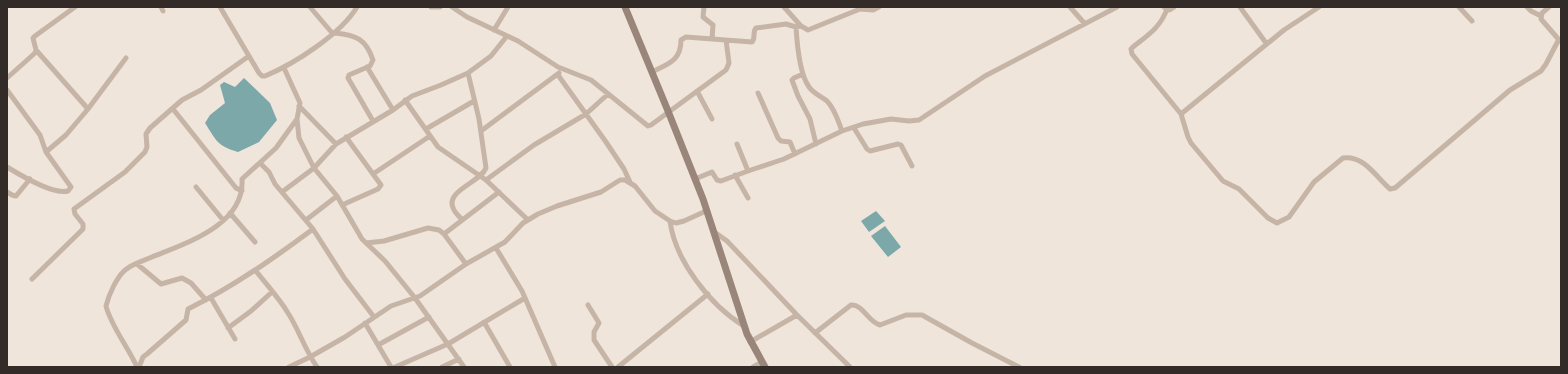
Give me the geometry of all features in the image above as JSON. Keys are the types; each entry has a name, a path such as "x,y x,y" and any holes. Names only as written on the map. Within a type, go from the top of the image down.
{"street":[{"path":"75,7 33,38 36,50 88,109"},
{"path":"220,7 262,76 284,68 334,33 345,23 357,7"},
{"path":"310,7 334,33 354,36 363,42 373,60 372,63 349,75 348,78 373,121"},
{"path":"431,7 440,7"},
{"path":"452,7 467,17 518,41 563,69 591,80 648,126 722,73 728,67 729,63 726,40"},
{"path":"494,30 508,7"},
{"path":"625,7 695,179 750,342 763,364 753,367"},
{"path":"704,7 703,17 713,25 712,38"},
{"path":"784,7 798,26 803,74 812,91 826,100 832,107 842,131"},
{"path":"652,72 672,62 676,58 682,38 712,38 752,42 754,40 754,30 756,28 786,24 811,30 860,9 873,10 879,7"},
{"path":"1070,7 1085,24"},
{"path":"695,179 712,172 719,182 795,154 842,131 877,120 891,118 909,121 919,120 985,76 1117,7"},
{"path":"1174,7 1166,8 1162,22 1133,47 1131,52 1142,68 1181,114 1188,137 1223,181 1239,189 1268,218 1277,223 1289,217 1314,182 1343,158 1348,157 1355,159 1366,166 1390,189 1395,188 1510,90 1541,70 1560,41 1542,22 1542,12 1549,7"},
{"path":"1240,7 1266,43"},
{"path":"1181,114 1266,43 1319,7"},
{"path":"1459,7 1472,21"},
{"path":"1527,7 1531,11 1541,16"},
{"path":"282,192 314,168 336,144 346,137 393,110 405,100 468,73 491,56 507,36"},
{"path":"7,78 36,50"},
{"path":"32,279 83,229 83,224 75,214 74,209 125,172 146,150 148,130 173,110 182,100 201,90 249,56"},
{"path":"46,152 66,135 88,109 126,58"},
{"path":"366,67 393,110"},
{"path":"284,68 299,100 297,119 299,138 314,168 337,196 362,239 385,261 415,298 464,367"},
{"path":"481,130 558,75 563,69"},
{"path":"462,220 454,210 453,200 459,190 481,176 486,168 481,130 468,73"},
{"path":"803,74 792,80 798,96 810,119 816,144"},
{"path":"558,75 624,169 630,182"},
{"path":"7,90 40,135 46,152 71,187 68,191 59,192 45,187 7,167"},
{"path":"697,91 712,119"},
{"path":"758,93 778,138 781,141 790,142 795,154"},
{"path":"486,180 534,145 586,114 608,94"},
{"path":"405,100 438,147 486,180 528,220"},
{"path":"426,129 474,101"},
{"path":"299,106 336,144"},
{"path":"173,110 236,188 242,191"},
{"path":"297,119 276,148 242,178 242,191 234,209 223,220 206,234 136,264 124,271 118,279 106,306 114,324 138,367 147,354 186,320 188,309 256,271 313,229"},
{"path":"854,128 867,149 870,151 898,144 901,145 912,166"},
{"path":"374,174 430,136"},
{"path":"342,205 378,189 381,185 346,137"},
{"path":"737,144 748,171"},
{"path":"260,163 269,172 275,184 313,229 345,279 374,317"},
{"path":"735,175 748,198"},
{"path":"7,192 12,196 16,196 30,179"},
{"path":"290,367 310,357 391,306 415,298 466,264 496,248 505,242 523,223 528,220 557,206 601,192 620,180 630,182 635,186 655,212 670,221 676,223 684,221 706,211"},
{"path":"196,187 223,220"},
{"path":"444,234 499,192"},
{"path":"306,220 337,196"},
{"path":"230,213 255,242"},
{"path":"670,221 674,242 696,281 727,314 744,326"},
{"path":"366,243 384,241 428,228 438,230 444,234 466,264"},
{"path":"713,231 726,241 797,315 850,367"},
{"path":"496,248 511,270 525,298 555,367"},
{"path":"136,264 161,284 179,278 187,280 208,299 235,339"},
{"path":"256,271 287,311 310,357 317,367"},
{"path":"228,328 251,311 272,292"},
{"path":"618,367 708,294"},
{"path":"395,367 448,344 525,298"},
{"path":"588,305 599,323 594,332 594,340 612,367"},
{"path":"815,333 851,305 857,306 872,321 880,325 906,315 922,315 1019,367"},
{"path":"750,342 797,315"},
{"path":"378,345 429,317"},
{"path":"484,322 510,367"},
{"path":"365,323 391,367"},
{"path":"442,367 459,359"}],"water":[{"path":"244,78 270,103 277,120 259,142 238,152 221,145 205,123 210,115 225,103 220,85 224,82 235,87"},
{"path":"876,211 885,221 869,232 861,221"},
{"path":"885,226 901,247 888,257 871,236"}]}
